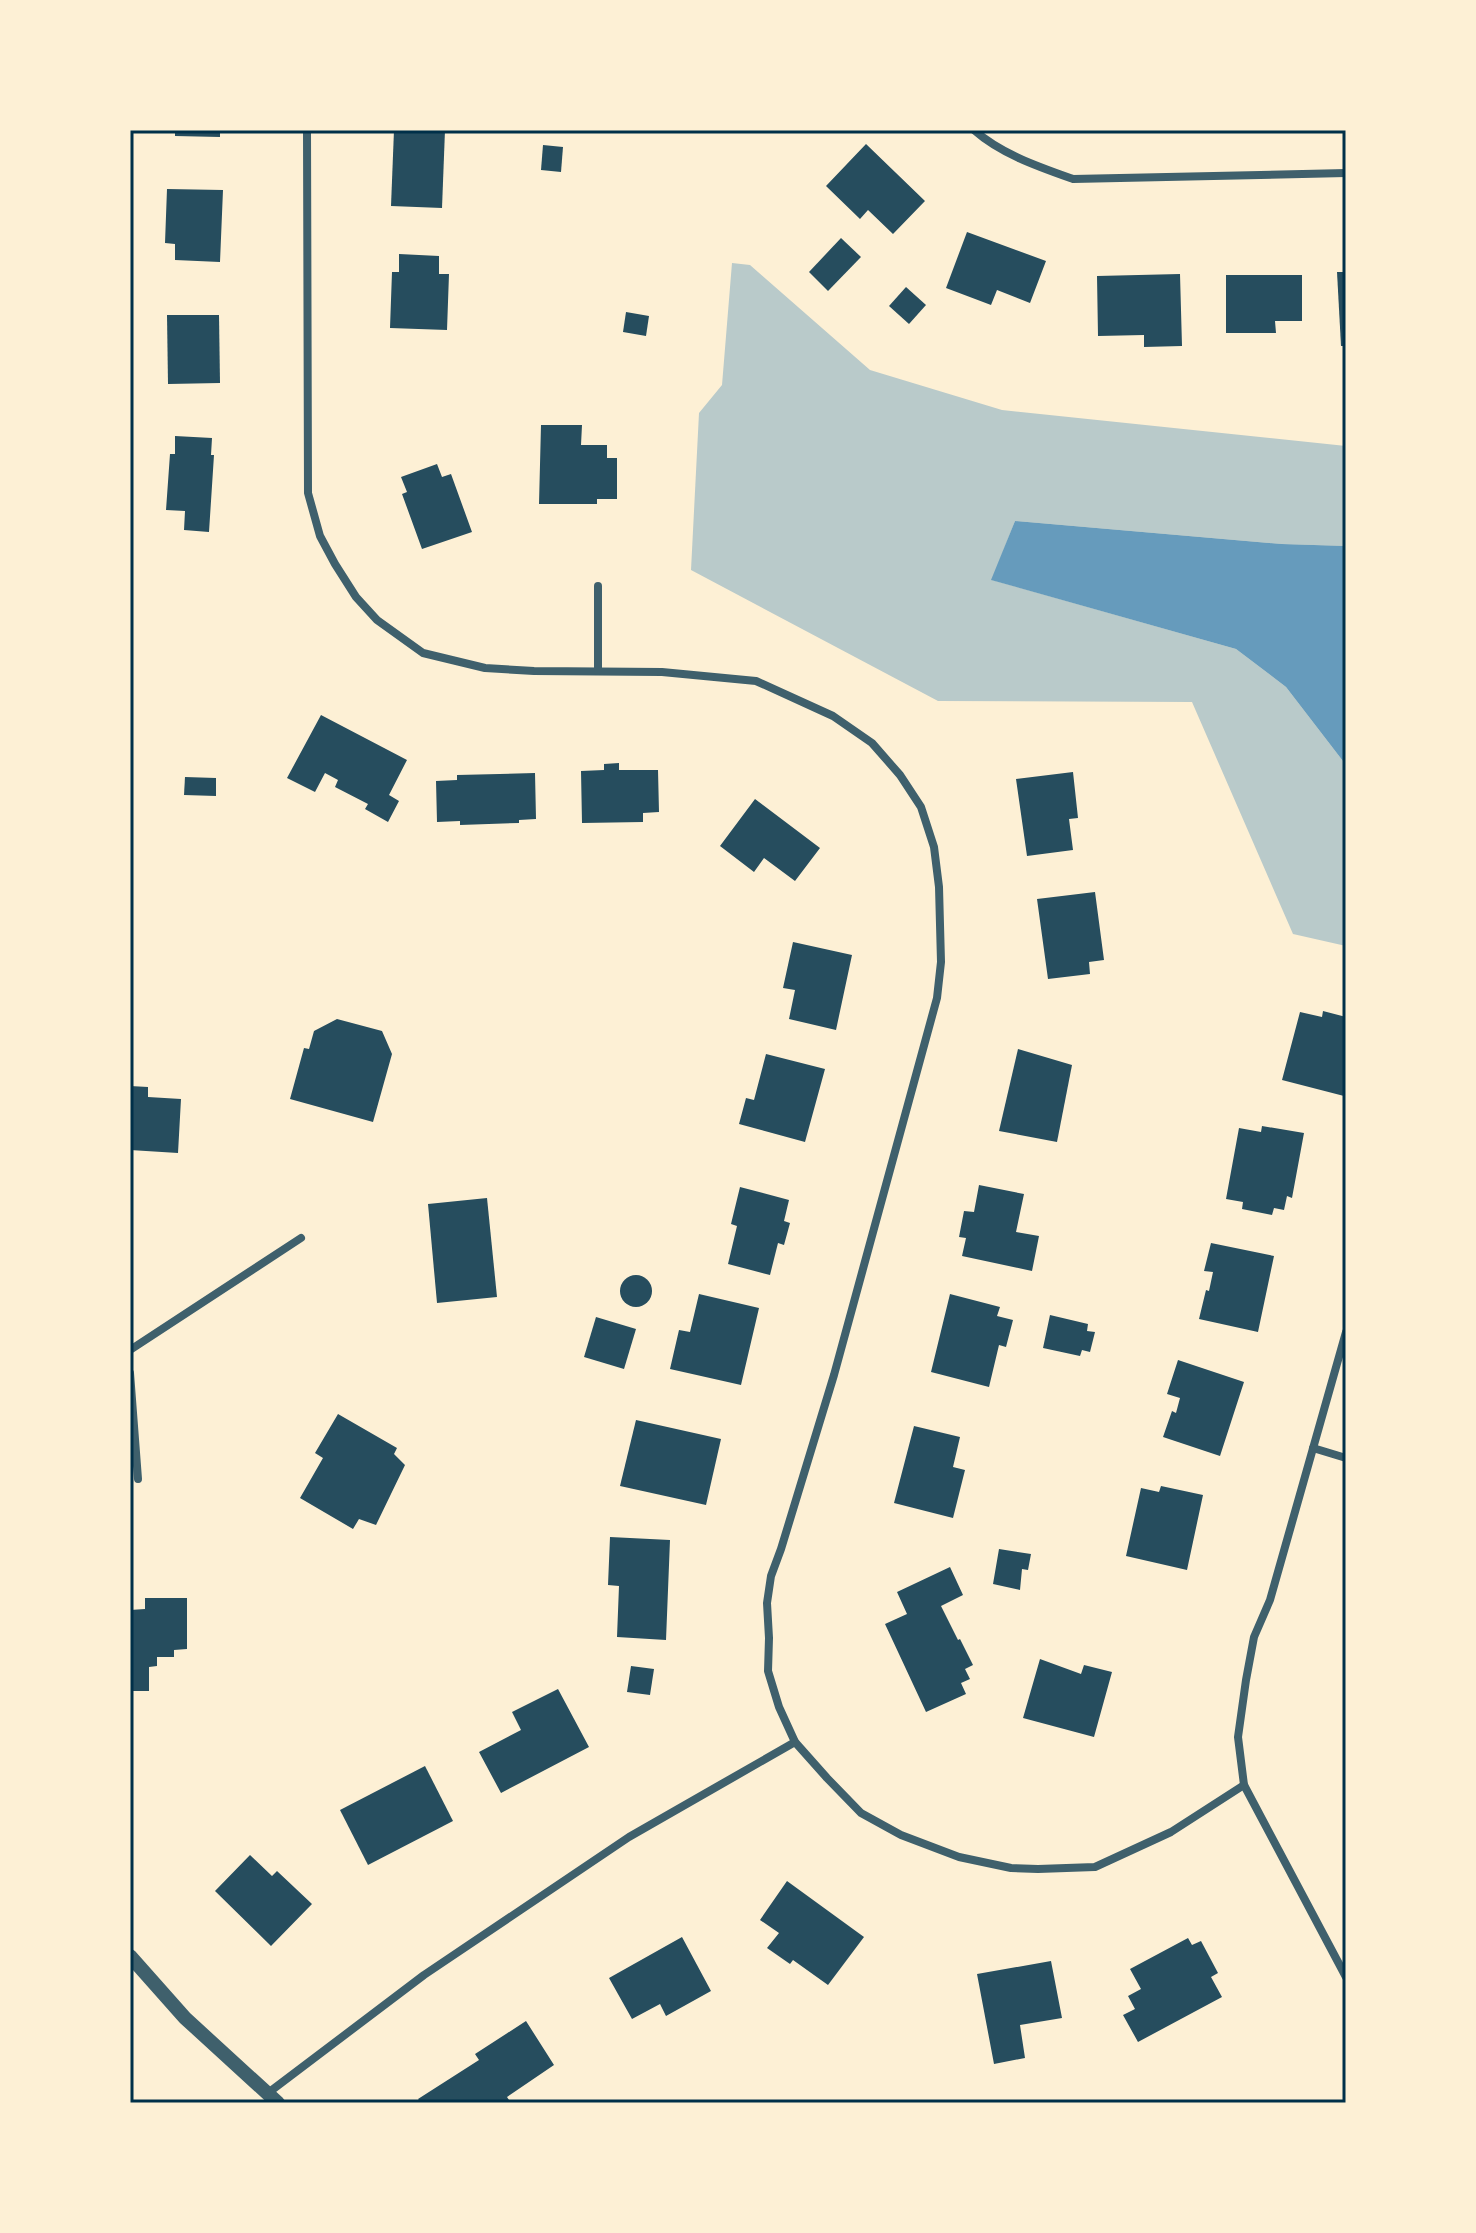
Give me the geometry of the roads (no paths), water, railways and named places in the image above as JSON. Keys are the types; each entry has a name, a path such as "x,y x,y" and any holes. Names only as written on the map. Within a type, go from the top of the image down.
{"street":[{"path":"307,130 308,493 320,536 356,597 377,620 423,653 485,668 662,672 756,681 833,716 872,743 900,775 921,807 934,847 939,887 941,962 937,998 834,1375 771,1576 767,1603 768,1671 779,1707 795,1742 861,1813 901,1835 959,1857 1011,1868 1095,1867 1171,1832 1244,1785"},
{"path":"974,130 989,143 1032,165 1073,179 1346,173"},
{"path":"598,586 598,671"},
{"path":"130,1350 301,1238"},
{"path":"1346,1332 1270,1600 1254,1637 1238,1737 1244,1785 1346,1977"},
{"path":"130,1373 138,1479"},
{"path":"1313,1448 1346,1458"},
{"path":"130,1956 185,2018 273,2098 424,1975 616,1846 795,1742"}],"water":[{"path":"1015,521 1282,544 1346,546 1346,765 1286,687 1236,649 991,580"}]}
